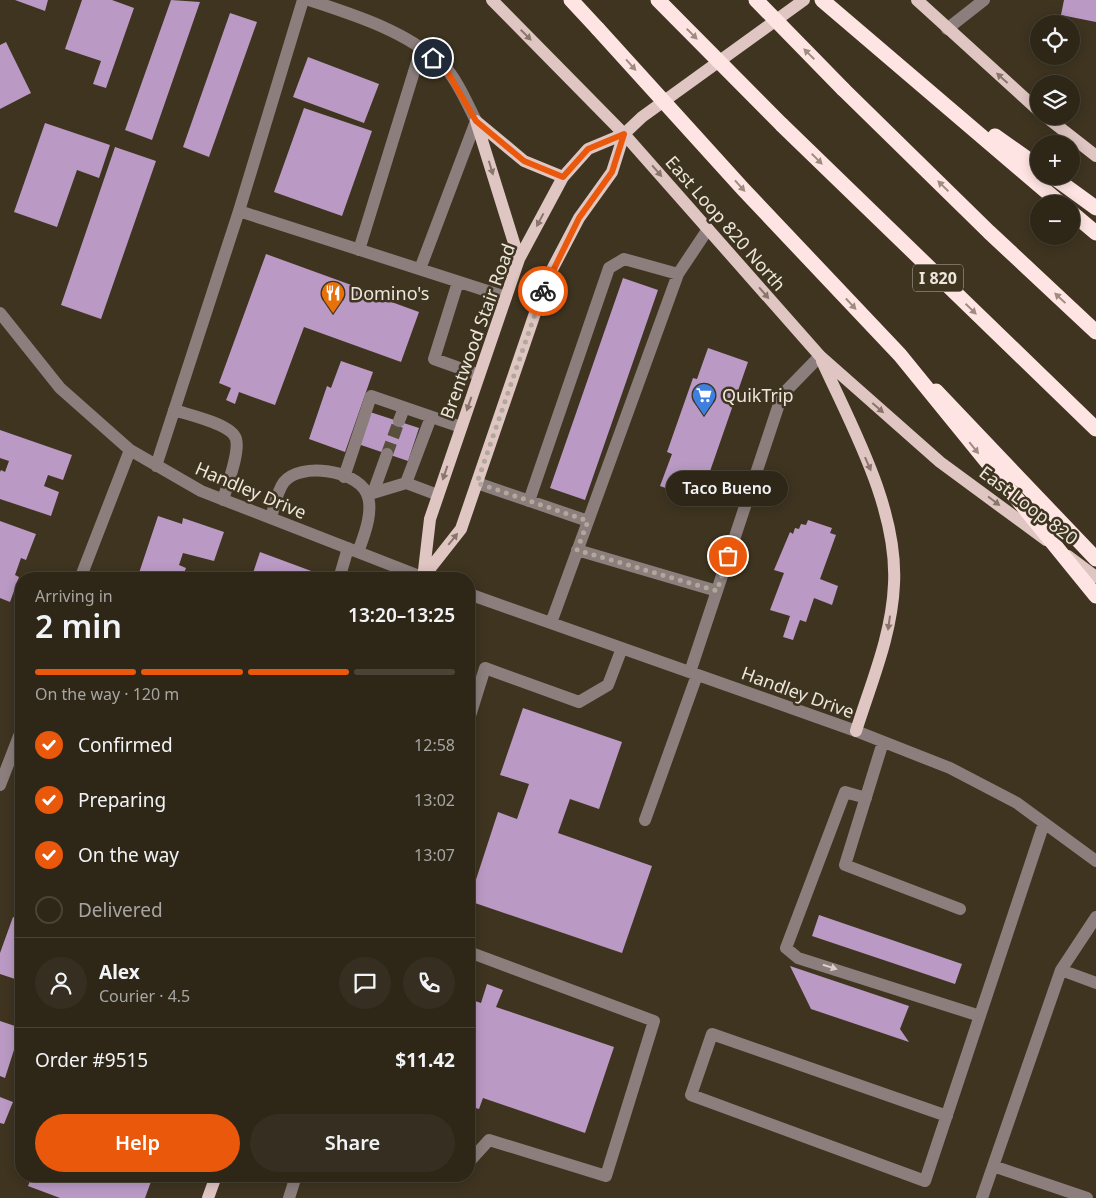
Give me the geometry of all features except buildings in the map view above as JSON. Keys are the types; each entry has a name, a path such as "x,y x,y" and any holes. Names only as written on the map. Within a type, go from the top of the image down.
{"highway":[{"path":"571,0 743,189 983,438 1096,559"},
{"name":"I 820","path":"658,0 782,124 1096,429"},
{"path":"756,0 843,89 989,232 1096,332"},
{"path":"822,0 1051,195"},
{"path":"909,73 1030,160"},
{"path":"1064,185 1096,208"},
{"path":"1080,220 1096,233"},
{"path":"900,354 1096,596"}],"main road":[{"name":"East Loop 820 North","path":"492,0 624,134 820,356 940,462"},
{"name":"Brentwood Stair Road","path":"425,572 430,519 519,259 563,177 588,149 624,134 642,117 804,0"},
{"path":"917,0 1030,103"},
{"path":"476,121 524,161 563,177"},
{"path":"476,121 519,259"},
{"path":"1056,125 1096,156"},
{"name":"Brentwood Stair Road","path":"429,572 461,529 546,281 579,218 612,172 624,134"},
{"path":"820,356 872,474 889,528 894,583 888,632 856,731"},
{"name":"East Loop 820","path":"940,462 1096,577"},
{"path":"208,1198 214,1182"}],"street":[{"path":"156,466 239,211 303,0"},
{"path":"308,0 362,18 421,49 444,66 476,121 420,269"},
{"path":"947,29 984,0"},
{"path":"359,250 421,49"},
{"path":"239,211 506,297"},
{"path":"550,623 678,274 708,229"},
{"path":"529,501 609,268 624,260 678,274"},
{"path":"458,282 434,359 479,375"},
{"name":"Handley Drive","path":"0,313 60,388 130,450 200,491 409,572"},
{"path":"645,820 693,674 717,591 782,395 820,356"},
{"path":"344,477 371,396 461,427"},
{"path":"398,421 404,408"},
{"path":"174,410 229,428 236,439 235,457 223,500"},
{"path":"406,482 431,416"},
{"path":"83,572 130,450"},
{"path":"342,572 368,516 369,493 387,454"},
{"path":"271,518 283,483 291,475 305,470 329,471 359,483 369,493"},
{"path":"369,493 406,482 438,495"},
{"path":"477,483 588,521"},
{"path":"577,550 717,591"},
{"name":"Handley Drive","path":"475,596 856,731 950,768 1017,804 1096,861"},
{"path":"475,700 485,668 579,702 608,685 622,648"},
{"path":"883,742 845,865 960,909"},
{"path":"0,785 15,746"},
{"path":"866,798 845,792 786,948 798,958 980,1016"},
{"path":"947,1116 712,1034 691,1095 925,1182 947,1116 1044,823"},
{"path":"982,1198 1061,970 1096,917"},
{"path":"475,954 654,1022 606,1176 489,1140 475,1155"},
{"path":"1061,970 1096,983"},
{"path":"993,1166 1087,1198"},
{"path":"289,1198 294,1182"}],"tunnel":[{"path":"387,454 399,421"}],"way so far":[{"path":"543,291 477,483 588,521 577,550 717,591 728,556"}],"place":[{"name":"Domino's","path":"333,314"},
{"name":"QuikTrip","path":"704,416"},
{"name":"Taco Bueno","path":"728,556"}],"route":[{"path":"433,58 444,66 476,121 524,161 543,170 563,177 588,149 624,134 612,172 579,218 546,281 543,291"}]}
